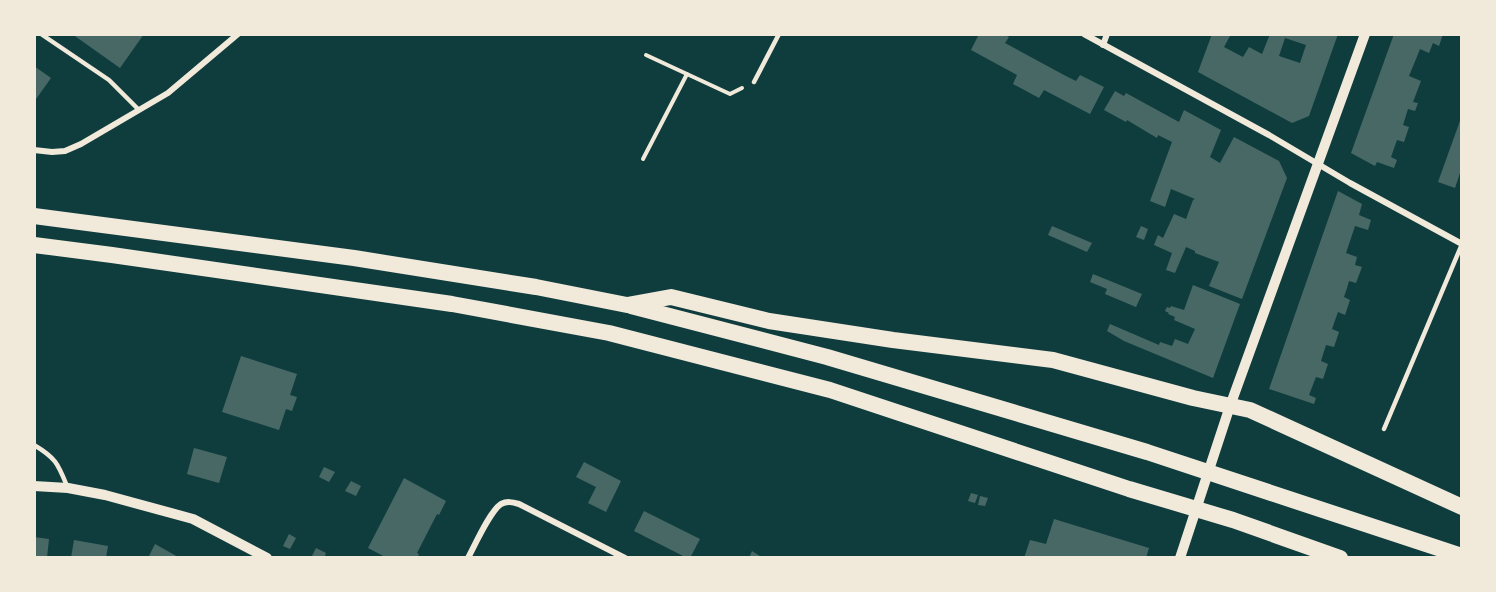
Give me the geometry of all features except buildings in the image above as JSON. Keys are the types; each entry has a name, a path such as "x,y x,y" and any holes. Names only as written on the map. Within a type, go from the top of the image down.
{"highway":[{"path":"34,216 354,258 536,287 627,305 827,357 1147,452 1461,556"},
{"path":"34,245 452,304 609,333 830,390 1129,489 1233,520 1338,557"},
{"path":"627,305 671,297 769,321 893,340 1053,360 1193,398 1250,410 1461,507"}],"street":[{"path":"34,150 65,151 81,144 168,93 238,34"},
{"path":"1084,34 1461,244"},
{"path":"1103,45 1107,34"},
{"path":"1180,558 1230,406 1365,34"},
{"path":"34,486 68,488 105,495 193,519 267,558"},
{"path":"468,558 493,512 502,503 511,501 625,558"}],"lane":[{"path":"41,34 109,80 139,110"},
{"path":"754,82 779,34"},
{"path":"1384,429 1461,244"},
{"path":"34,445 46,452 57,463 68,488"}],"path":[{"path":"646,55 729,94 754,82"},
{"path":"643,159 687,74"}]}
